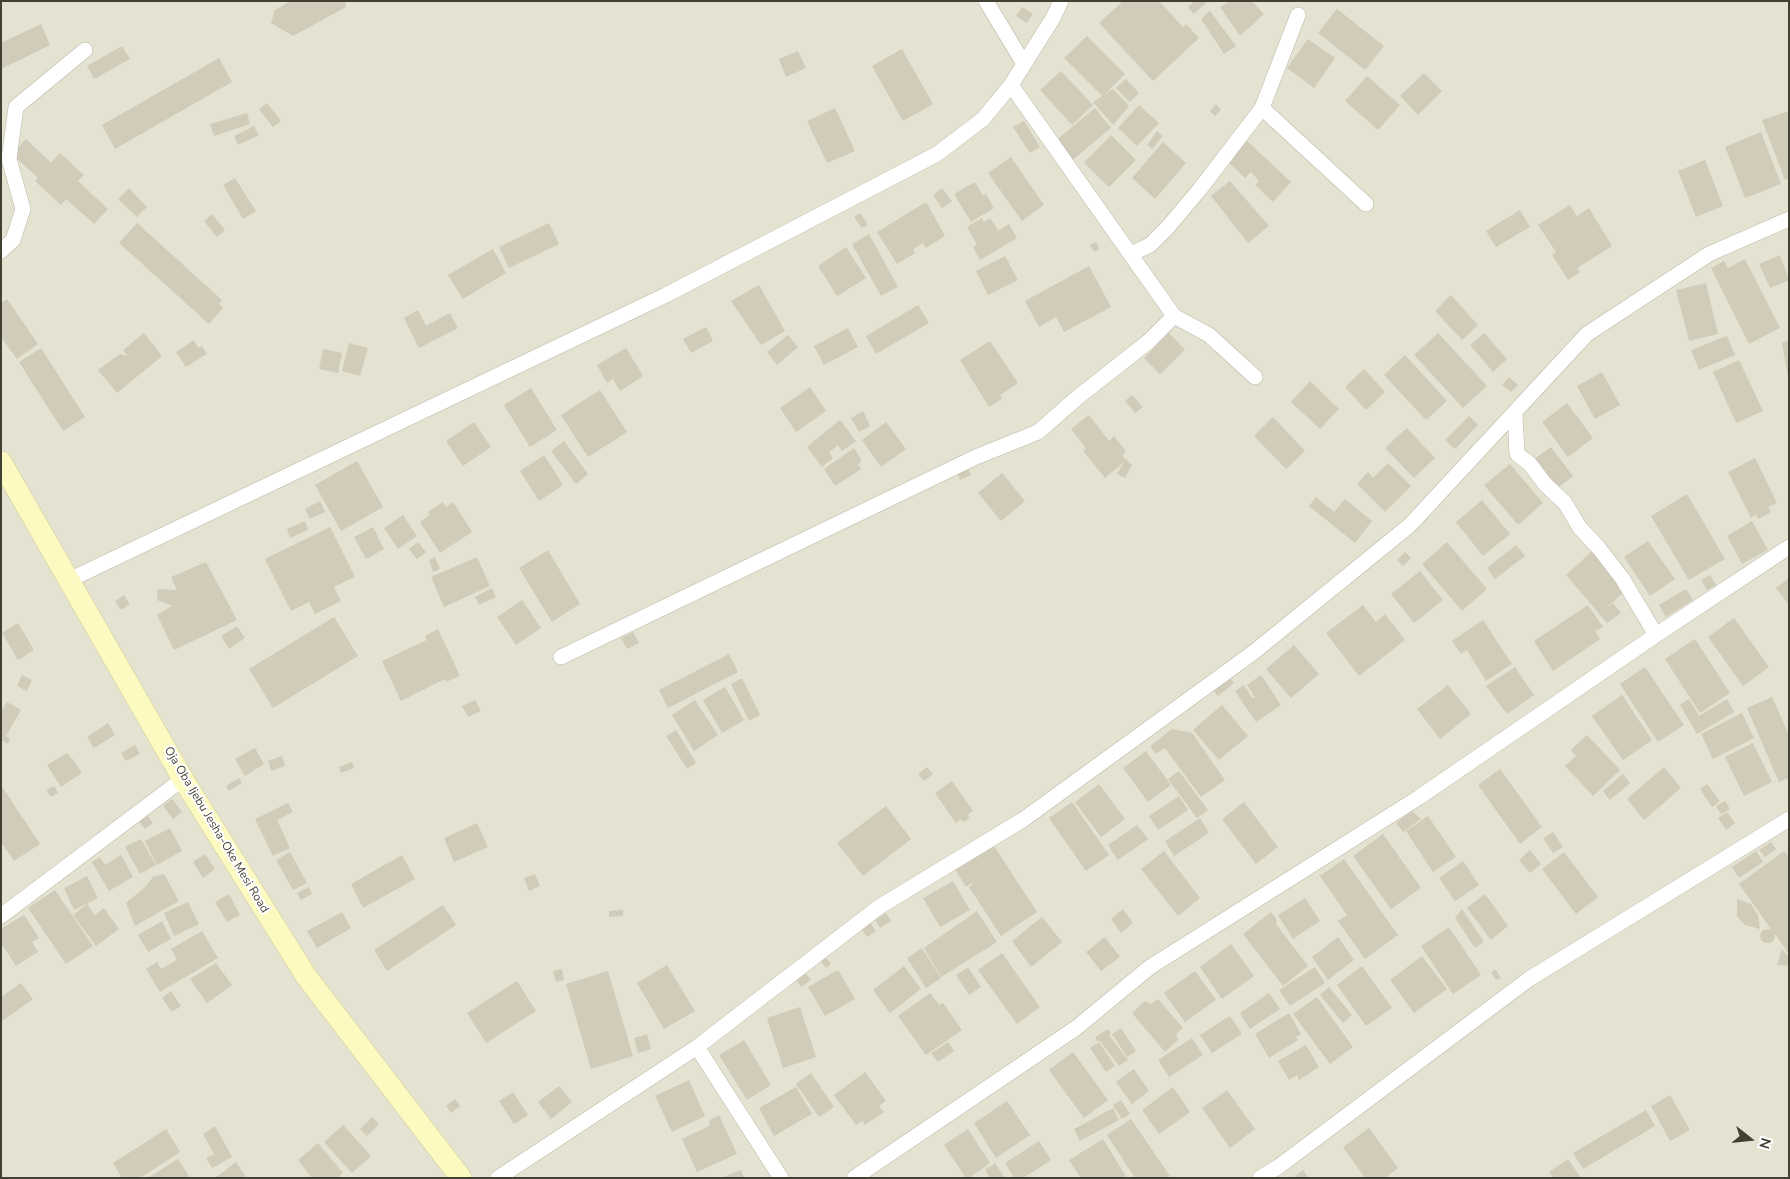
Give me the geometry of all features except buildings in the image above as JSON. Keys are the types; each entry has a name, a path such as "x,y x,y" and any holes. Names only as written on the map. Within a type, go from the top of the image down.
{"main road":[{"name":"Oja Oba Ijebu Jesha-Oke Mesi Road","path":"1,462 183,779 306,976 461,1178"}],"street":[{"path":"986,1 1024,64"},
{"path":"69,580 666,295 937,154 983,119 1011,86 1053,18 1061,1"},
{"path":"1131,254 1150,245 1168,227 1200,189 1262,108 1298,14"},
{"path":"1,251 13,240 23,209 9,159 16,107 85,50"},
{"path":"1011,86 1174,316 1209,335 1255,377"},
{"path":"1262,108 1366,204"},
{"path":"498,1178 697,1047 878,907 1024,820 1254,652 1410,524 1588,334 1709,254 1789,219"},
{"path":"561,657 976,458 1038,432 1078,397 1148,342 1174,316"},
{"path":"1515,413 1517,454 1530,464 1545,484 1565,503 1580,528 1598,547 1622,578 1656,635"},
{"path":"854,1178 1076,1028 1150,967 1418,798 1656,635 1789,547"},
{"path":"1,916 183,779"},
{"path":"1260,1178 1278,1167 1529,979 1789,819"},
{"path":"697,1047 781,1178"}],"shaded area":[{"path":"1,1 1789,1 1789,1178 1,1178"}]}
